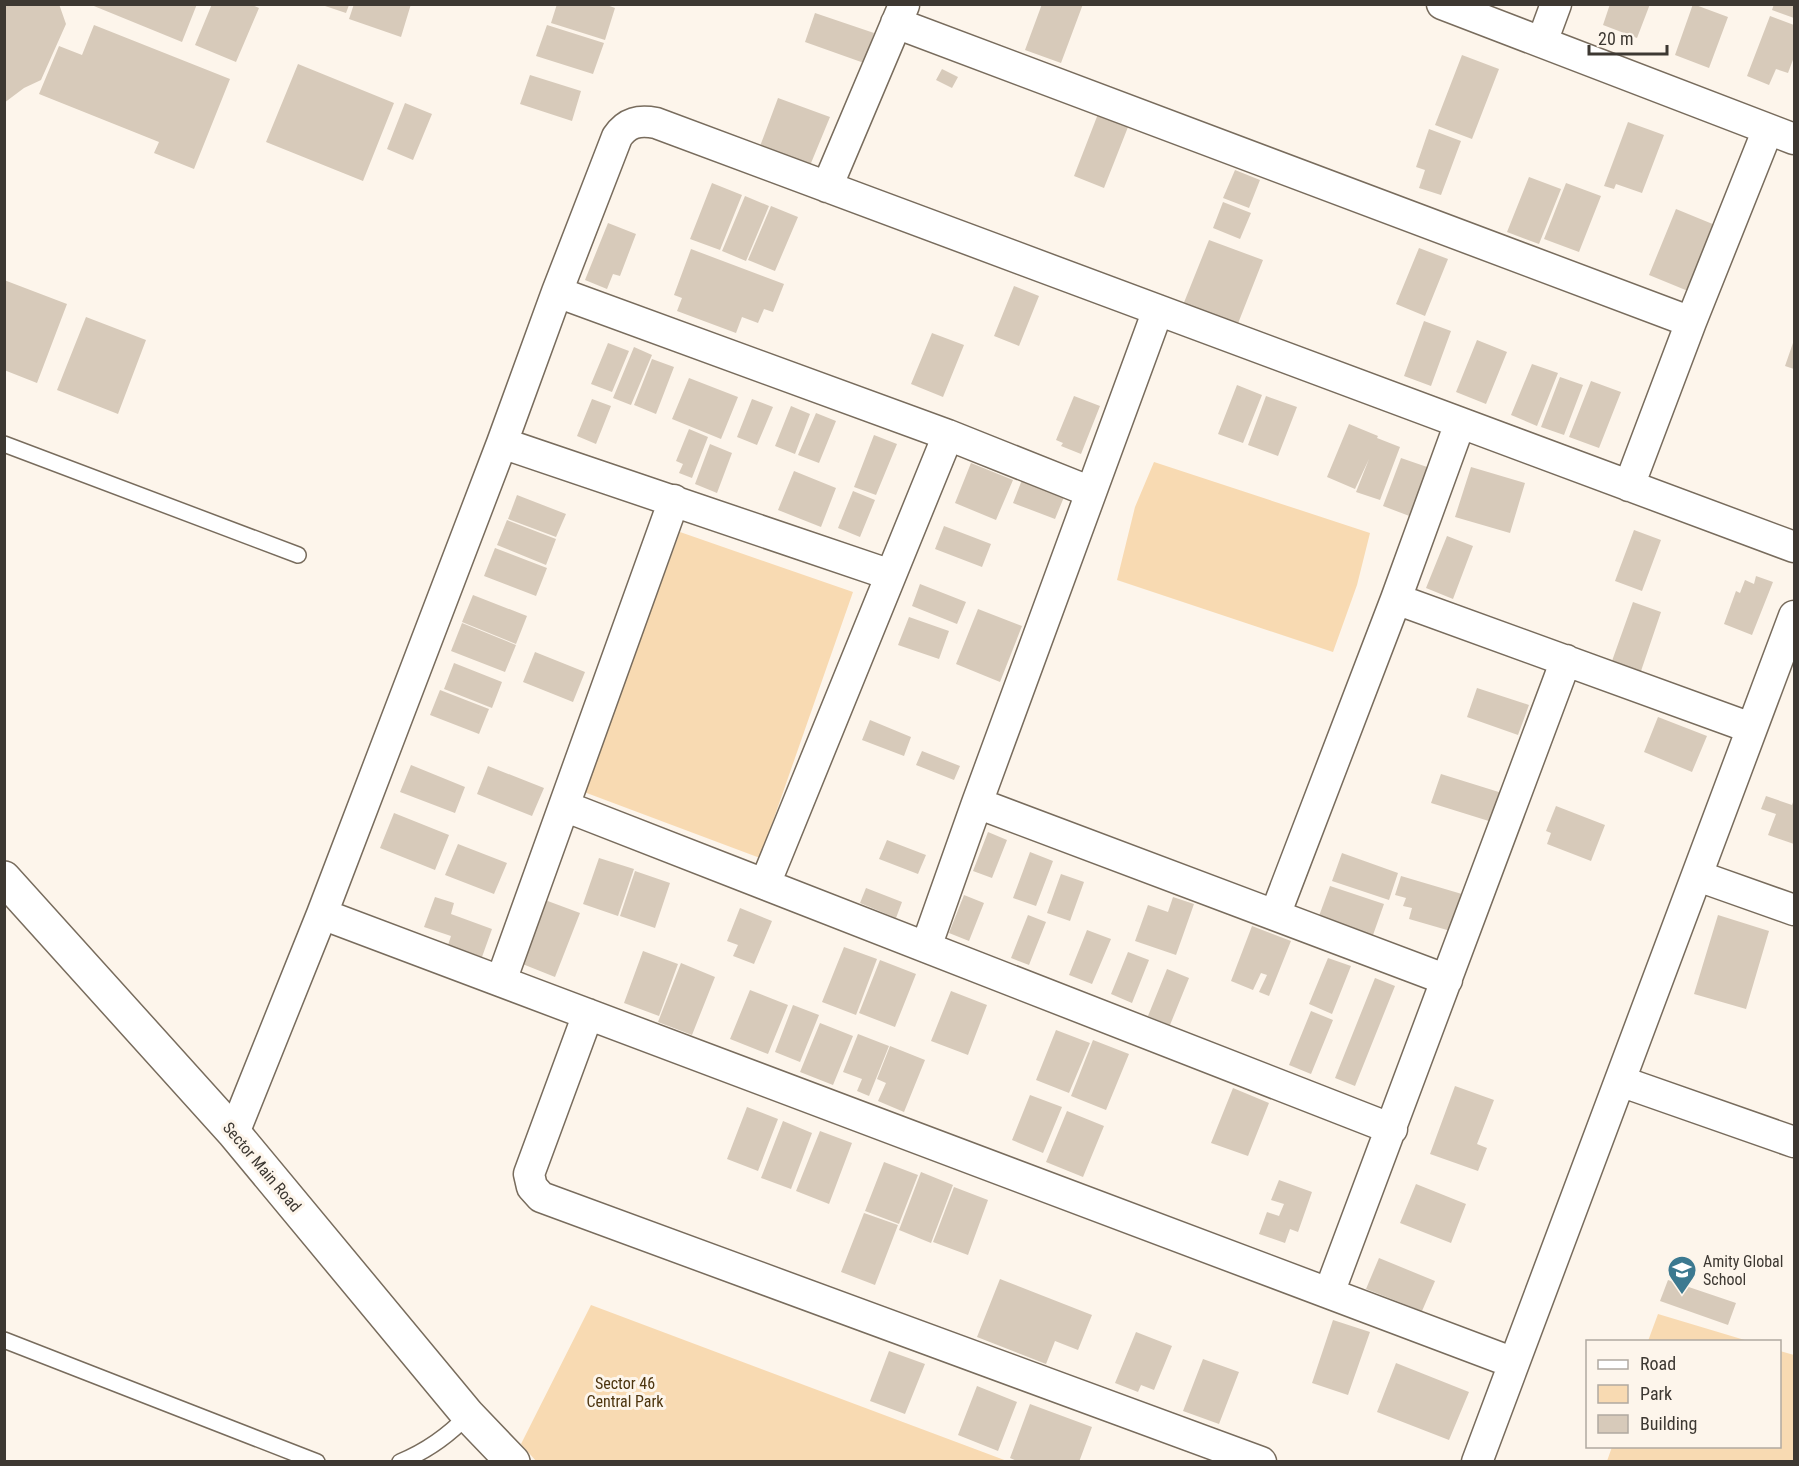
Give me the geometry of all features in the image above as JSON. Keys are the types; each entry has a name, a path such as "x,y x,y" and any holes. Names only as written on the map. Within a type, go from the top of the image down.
{"street":[{"path":"1442,4 1781,134 1691,322 1629,486"},
{"path":"1542,42 1556,4"},
{"path":"827,187 900,14 1691,322"},
{"path":"234,1133 322,914 502,443 556,291 617,136 630,124 640,121 656,123 1794,547"},
{"path":"556,291 948,435 1091,492"},
{"path":"926,947 1158,310"},
{"path":"1275,915 1396,599 1460,423"},
{"path":"765,884 948,435"},
{"path":"502,443 891,575"},
{"path":"501,981 674,500"},
{"path":"1396,599 1751,728"},
{"path":"1478,1461 1794,616"},
{"path":"1329,1293 1566,660"},
{"path":"977,803 1447,980"},
{"path":"564,806 1392,1129"},
{"path":"1698,876 1794,910"},
{"name":"Sector Main Road","path":"4,878 234,1133 468,1415 513,1461"},
{"path":"322,914 1514,1363"},
{"path":"588,1014 529,1174 532,1187 541,1197 1261,1461"},
{"path":"1620,1081 1794,1143"}],"lane":[{"path":"4,444 298,555"},
{"path":"4,1340 317,1461"},
{"path":"400,1461 422,1453 453,1431 468,1415"}],"green space":[{"path":"1154,462 1370,533 1357,585 1333,652 1117,580 1135,507"},
{"path":"680,532 853,592 760,858 584,792"},
{"name":"Sector 46 Central Park","path":"591,1305 1007,1461 536,1461 521,1444"},
{"path":"1658,1314 1745,1340 1648,1340"},
{"path":"1781,1351 1794,1355 1794,1461 1607,1461 1612,1448 1781,1448"}],"building":[{"path":"4,4 59,4 66,24 41,80 24,88 4,103"},
{"path":"89,4 197,4 182,42"},
{"path":"212,4 250,4 259,8 236,62 195,45"},
{"path":"354,4 411,4 401,37 349,19"},
{"path":"557,4 604,4 615,8 605,40 551,23"},
{"path":"1042,4 1083,4 1061,63 1025,50"},
{"path":"1610,4 1650,4 1637,38 1603,25"},
{"path":"1693,4 1728,17 1709,68 1675,55"},
{"path":"1774,4 1794,4 1794,18 1772,10"},
{"path":"322,5 349,5 346,13"},
{"path":"815,13 874,33 864,63 805,42"},
{"path":"1770,16 1794,25 1794,57 1788,73 1776,69 1769,85 1747,76"},
{"path":"94,25 230,79 194,169 154,153 159,142 39,94 59,46 82,55"},
{"path":"547,25 604,43 593,74 536,56"},
{"path":"1462,55 1499,69 1472,139 1435,125"},
{"path":"298,64 394,103 363,181 266,142"},
{"path":"942,69 958,77 952,88 936,80"},
{"path":"530,75 581,91 572,121 520,104"},
{"path":"778,98 830,117 809,168 759,149"},
{"path":"405,103 432,114 413,160 387,149"},
{"path":"1098,114 1128,127 1104,188 1074,176"},
{"path":"1628,122 1664,135 1642,193 1616,184 1614,189 1604,186"},
{"path":"1429,129 1461,141 1441,195 1419,188 1425,170 1416,167"},
{"path":"1235,170 1260,180 1249,208 1223,198"},
{"path":"1529,177 1561,189 1539,244 1507,232"},
{"path":"712,183 742,195 720,250 690,239"},
{"path":"1566,183 1601,196 1579,252 1544,239"},
{"path":"745,196 769,206 746,261 722,251"},
{"path":"1223,202 1251,213 1240,239 1213,228"},
{"path":"771,206 798,217 775,271 748,260"},
{"path":"1676,209 1715,225 1688,291 1649,275"},
{"path":"608,223 636,234 620,276 613,274 607,289 585,280"},
{"path":"1209,240 1263,260 1237,326 1181,310"},
{"path":"1419,248 1448,259 1425,316 1396,304"},
{"path":"691,249 784,284 773,312 764,309 758,323 742,317 736,333 677,311 682,298 674,295"},
{"path":"4,280 67,304 37,383 4,370"},
{"path":"1014,286 1039,296 1019,346 994,336"},
{"path":"86,317 146,340 118,414 57,390"},
{"path":"1424,321 1451,331 1431,386 1404,376"},
{"path":"932,333 964,345 943,397 911,384"},
{"path":"1477,340 1507,352 1486,404 1456,392"},
{"path":"1794,340 1794,369 1785,366"},
{"path":"608,343 629,351 612,392 591,384"},
{"path":"634,347 652,355 631,405 613,398"},
{"path":"652,359 674,367 656,414 634,405"},
{"path":"1532,364 1558,373 1537,426 1511,415"},
{"path":"1560,377 1583,385 1564,435 1541,427"},
{"path":"689,378 738,397 721,439 672,419"},
{"path":"1591,381 1621,392 1599,448 1569,437"},
{"path":"1237,385 1262,395 1243,443 1218,434"},
{"path":"1074,396 1100,406 1081,454 1061,446 1063,443 1056,440"},
{"path":"1266,396 1297,407 1278,456 1248,445"},
{"path":"592,399 611,406 596,444 577,436"},
{"path":"752,399 773,407 757,445 737,437"},
{"path":"791,406 810,414 795,454 775,446"},
{"path":"816,413 836,421 819,463 798,455"},
{"path":"1349,424 1400,447 1380,500 1356,492 1369,459 1355,489 1327,477"},
{"path":"689,429 708,437 692,478 679,473 683,464 676,461"},
{"path":"874,435 897,444 876,495 854,487"},
{"path":"710,444 732,453 717,493 695,484"},
{"path":"1401,458 1430,468 1412,517 1383,506"},
{"path":"971,463 1013,480 996,520 955,503"},
{"path":"1471,467 1525,483 1510,533 1455,517"},
{"path":"794,471 836,488 821,527 778,510"},
{"path":"1022,480 1064,497 1055,519 1013,503"},
{"path":"853,491 875,500 860,537 838,528"},
{"path":"517,495 566,514 556,537 508,519"},
{"path":"507,520 556,539 546,565 497,545"},
{"path":"944,526 991,544 982,567 935,549"},
{"path":"1634,530 1661,540 1642,591 1615,581"},
{"path":"1447,536 1473,546 1453,599 1426,588"},
{"path":"495,548 547,568 536,596 484,576"},
{"path":"1756,576 1773,582 1752,635 1724,624 1736,591 1740,593 1745,580 1754,584"},
{"path":"920,584 966,602 957,624 912,606"},
{"path":"473,595 527,616 516,644 462,622"},
{"path":"1633,602 1661,612 1641,671 1612,661"},
{"path":"978,609 1022,626 1000,682 956,664"},
{"path":"909,617 949,631 939,659 898,645"},
{"path":"462,623 516,645 505,672 451,651"},
{"path":"535,652 585,672 573,702 523,682"},
{"path":"454,663 502,682 492,708 444,689"},
{"path":"1477,688 1529,705 1518,735 1467,717"},
{"path":"440,690 489,709 479,734 430,715"},
{"path":"1658,717 1707,736 1692,772 1644,752"},
{"path":"870,720 911,737 904,756 862,740"},
{"path":"922,751 960,766 954,780 916,765"},
{"path":"411,765 465,787 455,813 400,792"},
{"path":"488,766 544,788 532,816 477,794"},
{"path":"1441,774 1502,793 1492,822 1431,803"},
{"path":"1766,796 1792,805 1794,799 1794,844 1768,835 1776,814 1761,809"},
{"path":"1556,806 1605,825 1591,861 1547,844 1551,833 1546,831"},
{"path":"394,813 449,835 435,870 380,848"},
{"path":"988,832 1007,840 992,878 973,871"},
{"path":"887,840 926,855 918,874 879,859"},
{"path":"458,844 507,863 494,894 445,875"},
{"path":"1030,852 1053,861 1036,906 1013,898"},
{"path":"1342,853 1398,873 1389,900 1332,881"},
{"path":"599,858 634,869 618,916 583,904"},
{"path":"635,871 670,883 655,928 620,916"},
{"path":"1061,874 1084,882 1070,921 1047,913"},
{"path":"1401,876 1472,897 1461,934 1409,919 1412,908 1403,906 1406,898 1395,895"},
{"path":"1330,886 1384,904 1373,935 1319,916"},
{"path":"866,888 902,902 896,918 860,903"},
{"path":"964,895 984,903 969,941 949,933"},
{"path":"435,897 454,903 451,914 492,929 482,957 448,945 451,936 424,927"},
{"path":"1173,897 1194,904 1176,955 1135,941 1148,905 1168,912"},
{"path":"545,900 580,913 555,977 520,963"},
{"path":"740,908 772,921 754,964 733,956 738,945 727,941"},
{"path":"1028,915 1046,922 1029,965 1011,958"},
{"path":"1718,915 1769,931 1746,1009 1694,994"},
{"path":"1252,926 1291,941 1269,996 1259,992 1267,975 1261,973 1253,990 1231,981"},
{"path":"1087,930 1111,939 1092,984 1069,975"},
{"path":"844,947 877,959 856,1015 822,1002"},
{"path":"643,951 678,964 659,1016 624,1003"},
{"path":"1128,952 1149,960 1132,1003 1111,994"},
{"path":"1328,958 1351,966 1332,1014 1309,1004"},
{"path":"880,960 916,974 895,1027 859,1013"},
{"path":"681,963 715,977 692,1035 658,1022"},
{"path":"1167,969 1189,978 1170,1025 1148,1016"},
{"path":"1375,978 1395,986 1355,1086 1335,1078"},
{"path":"750,990 788,1005 768,1054 730,1039"},
{"path":"951,991 987,1005 968,1055 931,1041"},
{"path":"793,1005 819,1015 800,1062 775,1052"},
{"path":"1311,1011 1333,1020 1311,1074 1289,1065"},
{"path":"820,1023 853,1036 833,1085 800,1072"},
{"path":"1056,1030 1090,1043 1069,1093 1036,1080"},
{"path":"858,1034 889,1046 869,1096 857,1091 862,1079 843,1072"},
{"path":"1093,1040 1129,1054 1106,1110 1071,1096"},
{"path":"890,1046 925,1060 904,1112 878,1101 886,1083 877,1079"},
{"path":"1455,1086 1494,1100 1477,1144 1487,1148 1478,1171 1430,1154"},
{"path":"1233,1088 1269,1103 1248,1156 1211,1143"},
{"path":"1030,1095 1062,1107 1043,1153 1012,1140"},
{"path":"747,1107 778,1119 758,1171 727,1159"},
{"path":"1067,1111 1104,1126 1083,1177 1046,1162"},
{"path":"783,1121 812,1133 791,1189 761,1178"},
{"path":"820,1131 852,1143 829,1204 796,1191"},
{"path":"884,1162 918,1175 899,1224 865,1211"},
{"path":"921,1172 953,1185 931,1243 899,1230"},
{"path":"1279,1180 1312,1192 1298,1232 1290,1229 1285,1243 1259,1234 1267,1212 1279,1216 1284,1204 1271,1200"},
{"path":"1416,1184 1466,1204 1451,1243 1400,1223"},
{"path":"954,1187 988,1200 968,1255 933,1242"},
{"path":"864,1213 898,1225 875,1285 841,1272"},
{"path":"1379,1258 1435,1281 1422,1311 1366,1289"},
{"path":"1000,1279 1092,1315 1078,1350 1055,1341 1046,1364 977,1337"},
{"path":"1668,1280 1736,1303 1728,1325 1660,1301"},
{"path":"1333,1320 1370,1332 1348,1395 1312,1383"},
{"path":"1136,1332 1172,1346 1154,1390 1141,1385 1138,1392 1115,1383"},
{"path":"889,1351 925,1364 905,1414 870,1401"},
{"path":"1203,1359 1239,1372 1219,1424 1183,1411"},
{"path":"1396,1363 1469,1392 1449,1440 1377,1412"},
{"path":"977,1386 1017,1402 998,1451 958,1435"},
{"path":"1030,1404 1092,1427 1079,1462 1019,1462 1010,1458"}],"place":[{"name":"Amity Global School","path":"1682,1296"}]}
